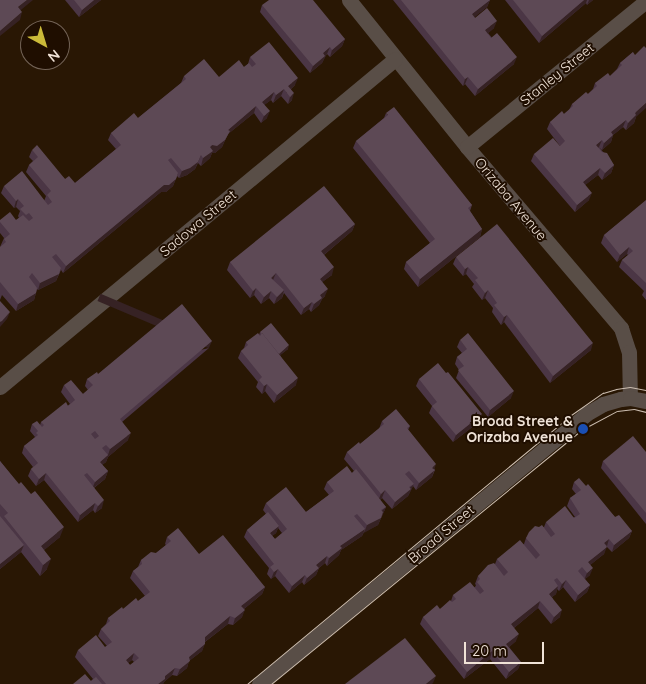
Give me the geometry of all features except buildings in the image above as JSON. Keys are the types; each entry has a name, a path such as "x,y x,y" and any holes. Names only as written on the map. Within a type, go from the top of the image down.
{"street":[{"name":"Orizaba Avenue","path":"348,0 467,147 621,328 629,352 630,398"},
{"name":"Stanley Street","path":"467,147 646,1"},
{"name":"Sadowa Street","path":"0,387 396,59"},
{"path":"630,398 646,401"},
{"name":"Broad Street","path":"259,684 586,414 603,404 630,398"}],"tram line":[{"path":"247,684 571,415 603,393 630,387 646,390"},
{"path":"271,684 583,429 617,411 634,409 646,412"}],"place":[{"name":"Broad Street & Orizaba Avenue","path":"583,429"}]}
